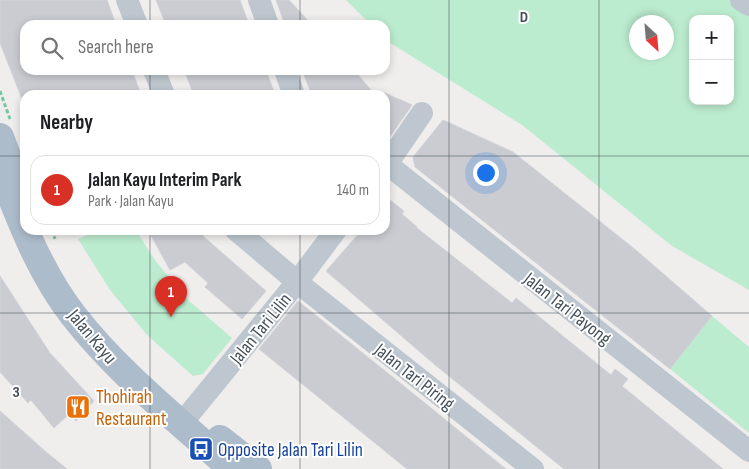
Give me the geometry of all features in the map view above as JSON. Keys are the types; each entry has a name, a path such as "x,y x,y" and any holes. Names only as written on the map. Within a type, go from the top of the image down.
{"main road":[{"name":"Jalan Kayu","path":"0,137 11,189 20,212"},
{"name":"Jalan Kayu","path":"29,235 38,259 72,313 124,373 258,469"},
{"name":"Jalan Kayu","path":"47,238 47,253 80,304 101,332 130,365 186,419 232,469"}],"street":[{"path":"127,0 135,20"},
{"path":"259,0 266,20"},
{"path":"741,0 749,6"},
{"path":"156,75 162,90"},
{"path":"287,75 292,90"},
{"path":"390,160 422,113"},
{"name":"Jalan Tari Payong","path":"390,169 749,451"},
{"name":"Jalan Tari Piring","path":"242,235 297,282 533,469"},
{"name":"Jalan Tari Lilin","path":"186,419 297,282 332,235"}],"green space":[{"path":"346,0 749,0 749,290 672,246 522,125 390,43 390,20 366,20"},
{"path":"88,235 139,235 154,259 187,299 232,338 203,374 193,376 148,336 110,290 78,239"},
{"path":"712,316 749,347 749,433 670,369"}],"building":[{"path":"0,0 107,0 114,20 20,20 20,75 134,75 139,90 20,90 20,94 0,43"},
{"path":"156,0 240,0 247,20 164,20"},
{"path":"276,0 289,0 307,20 283,20"},
{"path":"186,75 268,75 273,90 192,90"},
{"path":"304,75 358,75 371,90 310,90"},
{"path":"390,95 412,105 390,137"},
{"path":"443,120 513,152 637,251 712,316 670,369 415,167 413,157"},
{"path":"390,200 404,211 402,214 417,228 512,303 516,298 611,375 615,369 628,379 622,386 723,469 564,469 434,364 326,271 358,235 390,235"},
{"path":"151,235 203,235 266,291 242,319 205,287 208,283 185,262 170,270"},
{"path":"0,276 50,353 94,401 76,421 70,413 54,428 31,400 28,403 0,372"},
{"path":"298,301 506,469 407,469 259,349"},
{"path":"0,411 45,451 67,469 0,469"}],"place":[{"name":"Jalan Kayu Interim Park","path":"171,317"},
{"name":"Thohirah Restaurant","path":"78,407"},
{"name":"Opposite Jalan Tari Lilin","path":"201,449"}]}
